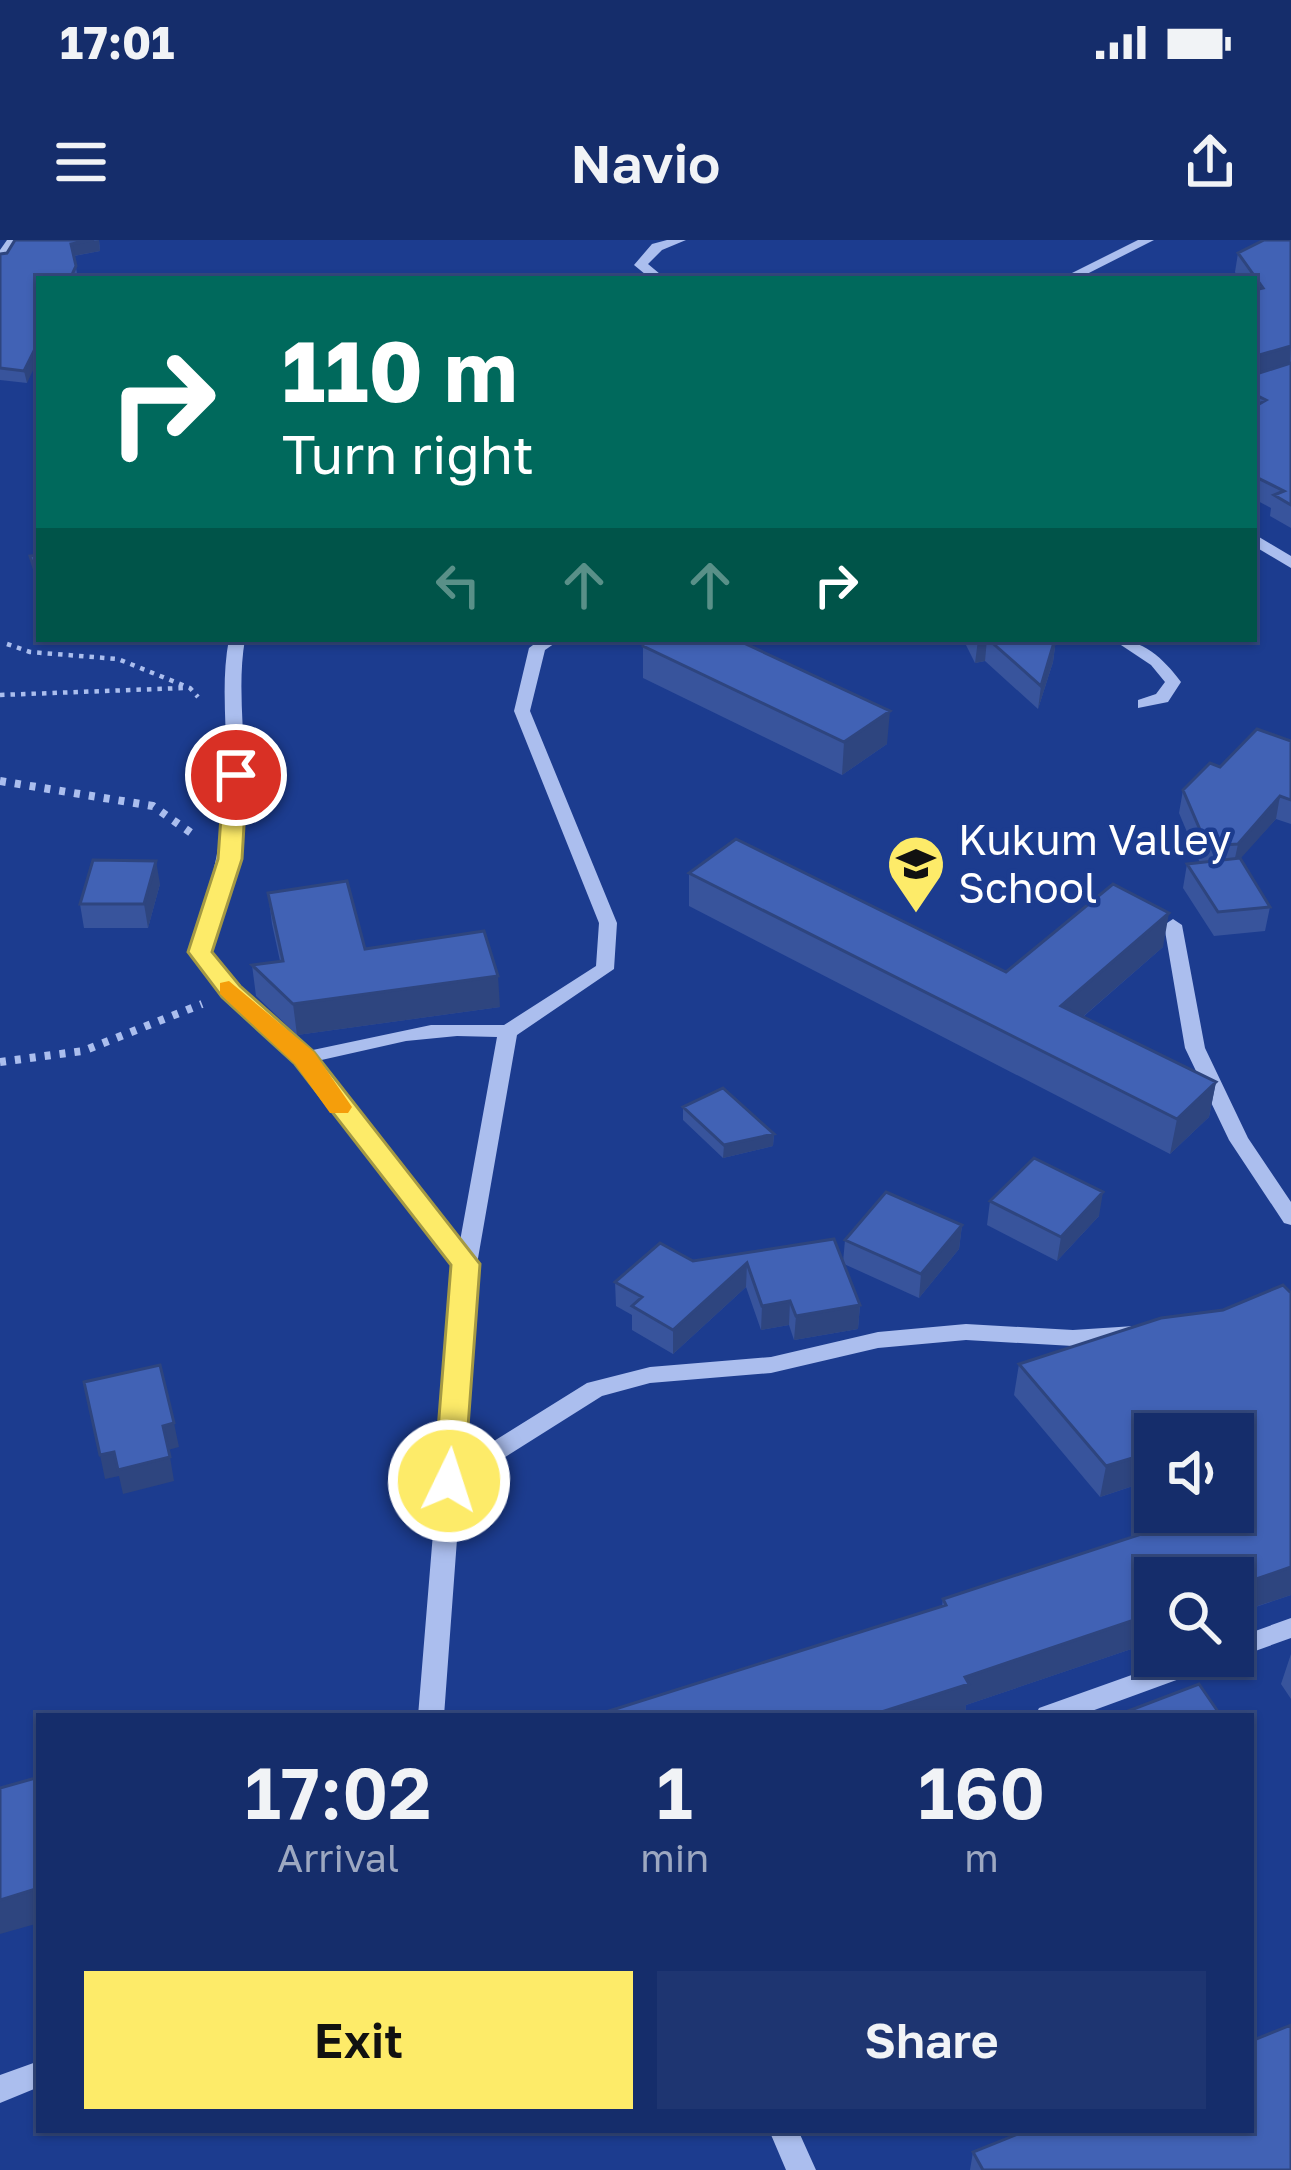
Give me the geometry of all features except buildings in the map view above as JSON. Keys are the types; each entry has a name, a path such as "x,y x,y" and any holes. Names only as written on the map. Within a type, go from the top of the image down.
{"street":[{"path":"0,259 13,240"},
{"path":"655,276 640,265 657,247 680,240"},
{"path":"1073,276 1148,240"},
{"path":"1257,540 1291,562"},
{"path":"236,642 229,673 234,740 230,859 200,952 231,992 304,1058 466,1264"},
{"path":"304,1058 409,1034 470,1026 508,1031 605,969 608,923 575,829 522,711 537,647 548,642"},
{"path":"1125,642 1157,662 1173,682 1162,698 1144,704"},
{"path":"1173,925 1195,1048 1239,1139 1291,1218"},
{"path":"431,1713 466,1264 508,1031"},
{"path":"449,1481 595,1389 650,1375 771,1365 878,1340 966,1332 1072,1338 1164,1332"},
{"path":"1254,1641 1291,1628"},
{"path":"1056,1713 1156,1677"},
{"path":"0,2089 36,2075"},
{"path":"783,2133 801,2170"}],"path":[{"path":"7,644 30,652 118,659 190,688 234,740"},
{"path":"0,695 190,688"},
{"path":"0,781 152,806 230,859"},
{"path":"0,1062 83,1052 231,992"}],"slow traffic":[{"path":"229,989 304,1058 339,1107"}],"place":[{"name":"Kukum Valley School","path":"916,915"}],"route":[{"path":"236,775 230,859 200,952 231,992 304,1058 352,1125 466,1264 449,1481"}]}
